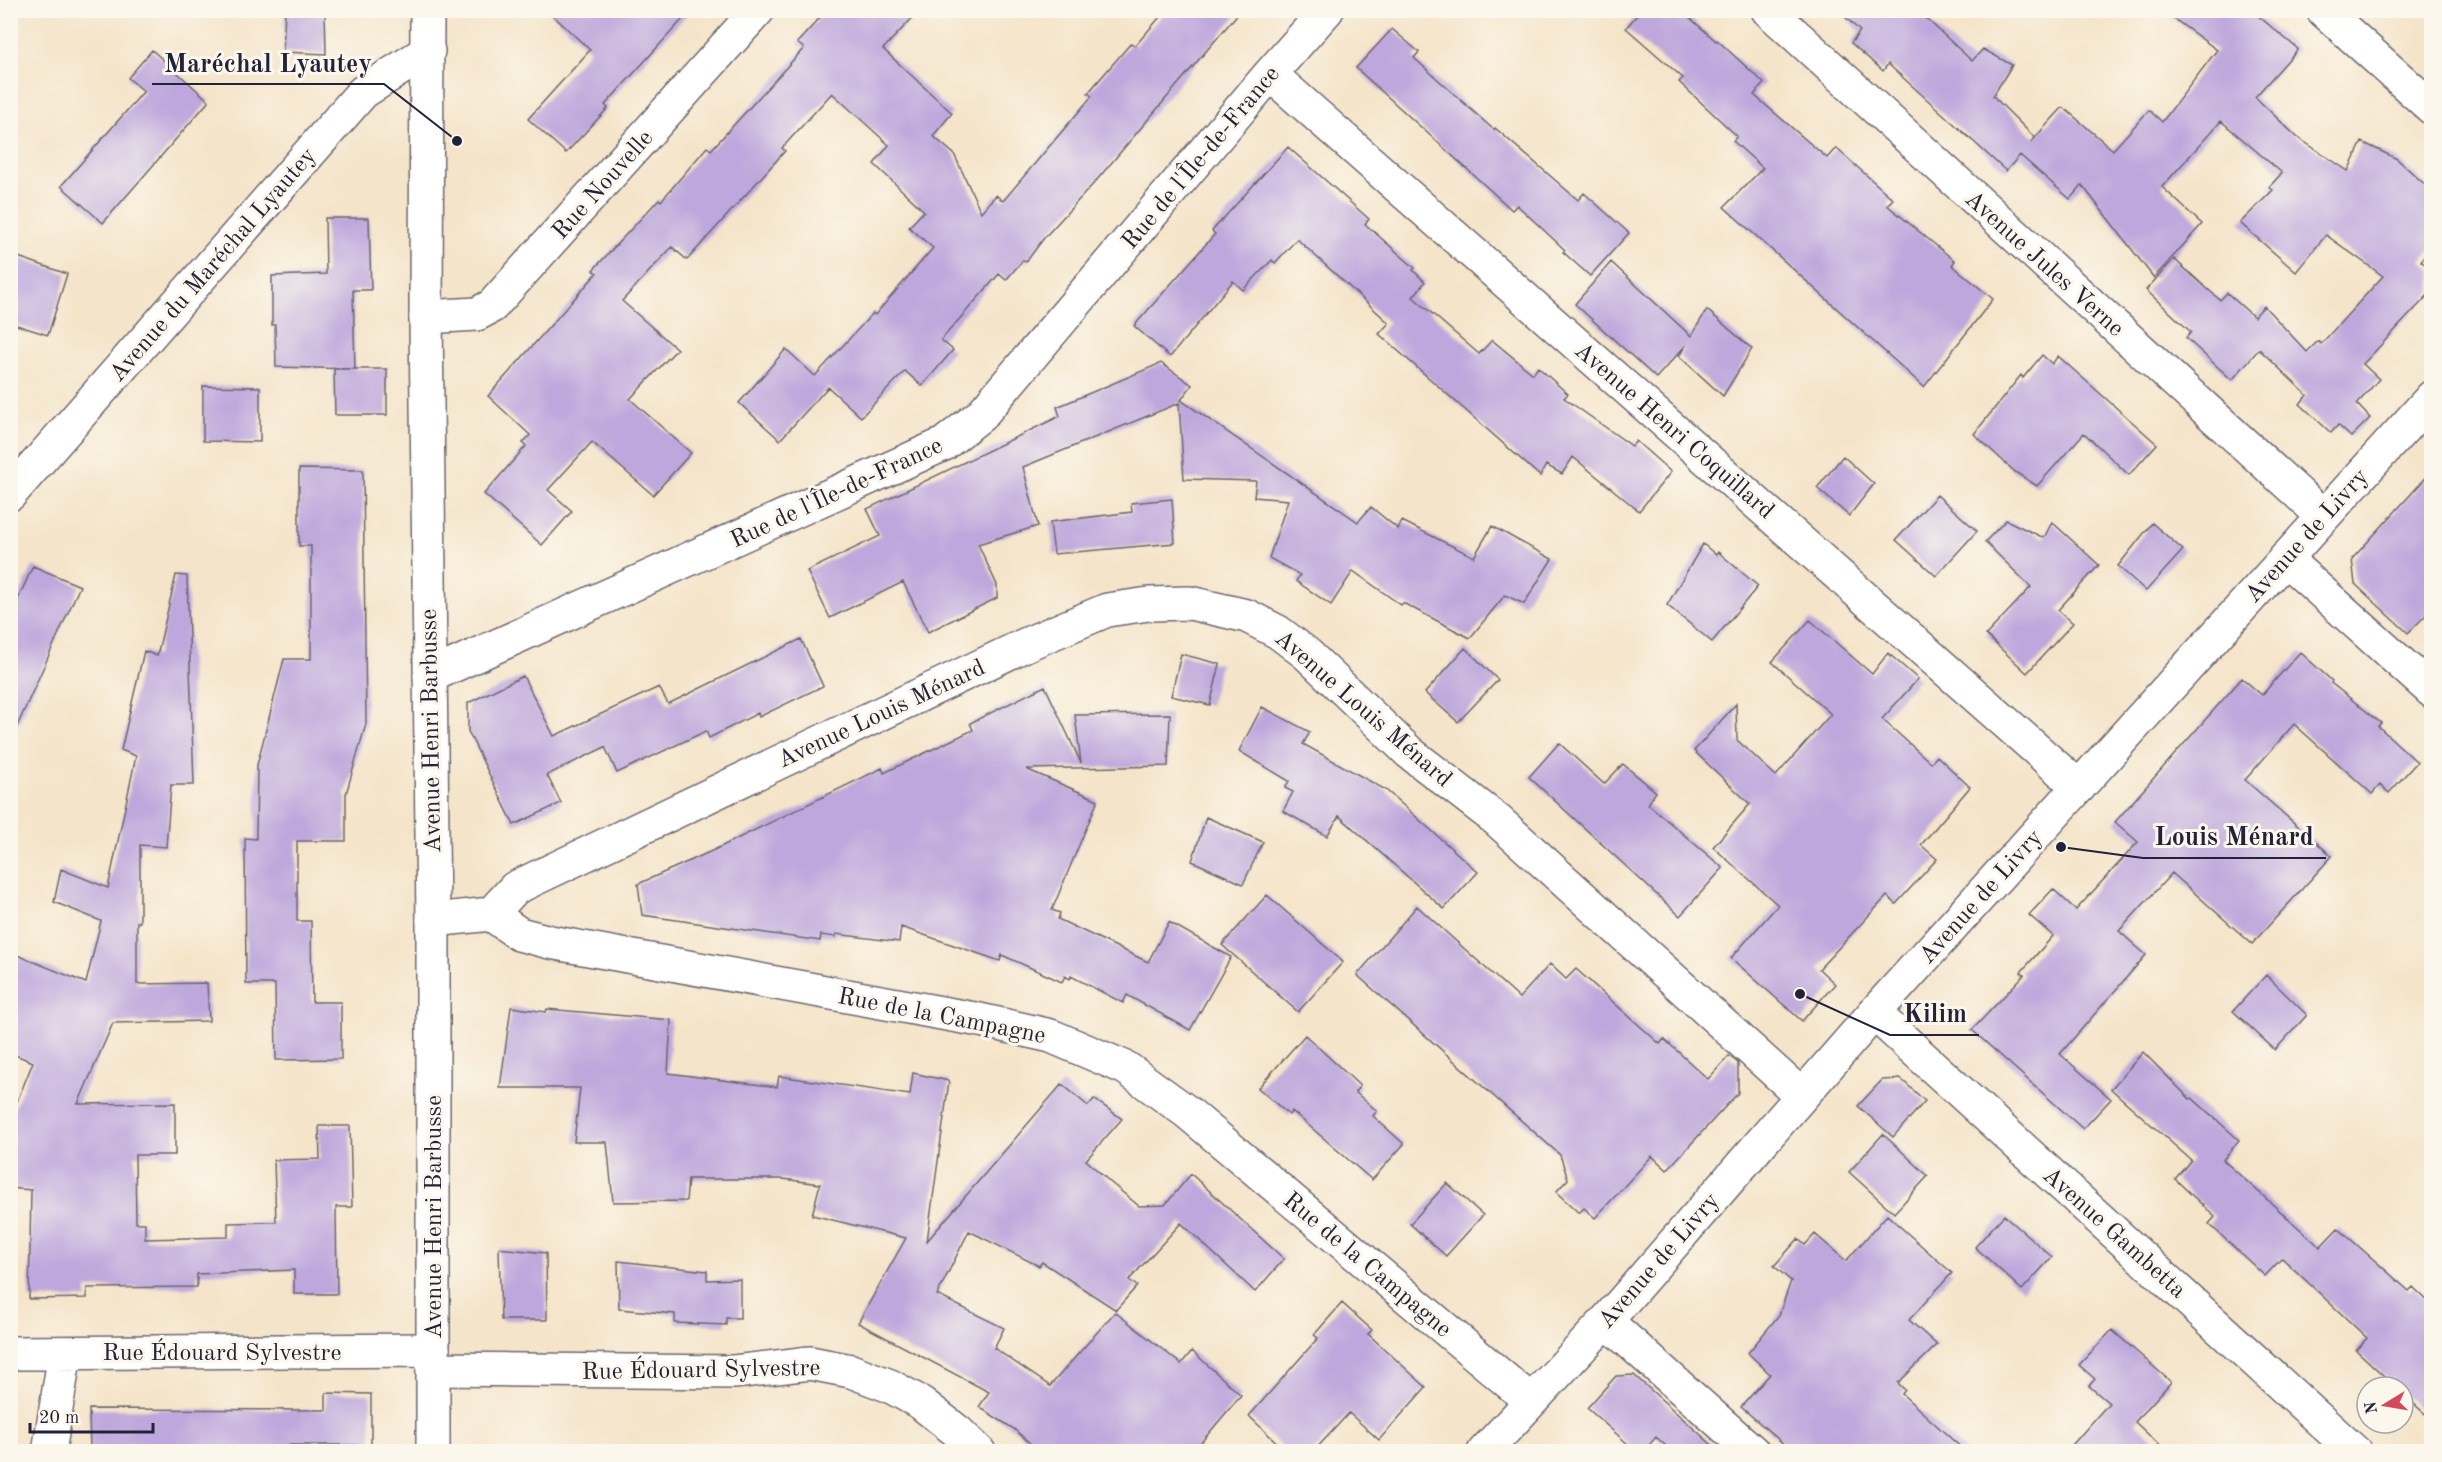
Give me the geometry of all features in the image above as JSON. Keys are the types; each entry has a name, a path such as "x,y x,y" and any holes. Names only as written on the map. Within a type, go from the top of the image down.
{"street":[{"name":"Avenue Henri Barbusse","path":"427,10 426,317 433,920 434,1452"},
{"name":"Rue Nouvelle","path":"426,317 477,314 492,306 758,10"},
{"name":"Rue de l'Île-de-France","path":"430,676 944,444 981,415 1327,10"},
{"name":"Avenue Jules Verne","path":"1768,10 2323,516"},
{"path":"2323,10 2432,108"},
{"name":"Avenue du Maréchal Lyautey","path":"10,494 363,92 428,51"},
{"name":"Avenue Henri Coquillard","path":"1270,74 2079,787"},
{"name":"Avenue de Livry","path":"1484,1452 1606,1321 1874,1013 2432,397"},
{"path":"2285,559 2432,692"},
{"name":"Avenue Louis Ménard","path":"491,914 515,888 1027,644 1107,610 1149,604 1190,603 1247,616 1278,632 1307,654 1410,753 1497,820 1801,1095"},
{"path":"433,920 491,914"},
{"name":"Rue de la Campagne","path":"491,914 519,934 550,942 980,1020 1052,1036 1126,1068 1187,1112 1531,1401"},
{"name":"Avenue Gambetta","path":"1874,1013 2355,1452"},
{"path":"1606,1321 1753,1452"},
{"name":"Rue Édouard Sylvestre","path":"10,1353 433,1360 734,1372 810,1363 851,1371 890,1386 921,1404 958,1431 979,1452"},
{"path":"49,1452 65,1353"}],"building":[{"path":"285,10 325,10 326,54 283,52"},
{"path":"547,10 691,10 605,105 608,108 566,153 528,119 590,50"},
{"path":"827,10 920,10 883,49 952,113 933,136 954,154 981,212 996,195 1003,201 1092,96 1088,93 1131,43 1135,46 1166,10 1241,10 1096,181 1044,238 1026,262 1023,260 1006,280 999,274 941,340 953,350 922,386 905,371 861,417 828,387 780,440 739,403 786,349 815,376 873,313 875,315 933,248 909,227 924,211 874,164 889,145 832,93 782,148 785,151 687,260 672,247 622,301 677,349 630,399 691,453 653,495 592,442 548,490 572,511 542,545 484,494 526,446 523,443 530,435 488,396 597,273 593,270 659,199 661,201 707,147 711,150 804,48 797,43"},
{"path":"1641,10 1681,10 1764,83 1754,95 1827,158 1836,148 1893,199 1887,205 1955,261 1952,265 1993,299 1924,387 1724,207 1763,168 1733,141 1737,136 1679,82 1683,78 1626,28"},
{"path":"1838,10 1917,10 1972,61 1983,49 2012,65 1993,96 2035,138 2063,107 2113,150 2149,110 2162,122 2217,50 2162,10 2251,10 2298,49 2255,97 2297,137 2348,171 2362,142 2397,159 2432,191 2432,248 2421,261 2432,270 2432,291 2363,364 2379,379 2357,404 2370,418 2351,437 2338,425 2331,433 2300,404 2307,395 2259,349 2232,380 2186,338 2191,332 2146,290 2174,259 2220,300 2227,293 2254,317 2264,306 2307,352 2318,341 2321,344 2383,276 2326,235 2296,272 2240,223 2273,190 2269,187 2282,173 2221,121 2162,187 2202,224 2154,278 2082,185 2070,199 2020,155 2006,171 1888,64 1883,71 1851,43 1860,31"},
{"path":"1392,29 1419,52 1414,58 1494,130 1495,128 1578,200 1584,193 1629,233 1590,276 1517,205 1512,210 1356,68"},
{"path":"152,50 209,101 103,223 61,186 144,91 128,78"},
{"path":"1288,147 1369,219 1365,224 1415,268 1413,270 1425,282 1413,297 1479,354 1492,340 1533,374 1538,367 1568,394 1564,398 1632,446 1636,441 1671,472 1639,511 1573,457 1562,474 1546,465 1540,476 1379,334 1389,323 1297,239 1275,263 1272,260 1243,290 1233,281 1170,357 1134,326 1215,234 1212,231"},
{"path":"325,218 369,218 371,290 353,290 355,369 276,367 275,325 272,325 272,276 326,274"},
{"path":"10,254 67,274 48,335 10,323"},
{"path":"1611,262 1691,336 1707,310 1752,349 1723,396 1679,356 1686,345 1656,378 1575,304"},
{"path":"2042,355 2052,364 2058,356 2157,444 2129,475 2084,433 2037,486 2015,472 1974,434 2021,375 2023,378"},
{"path":"1161,363 1192,385 1181,400 1358,522 1371,507 1398,529 1402,521 1474,557 1492,526 1552,559 1524,604 1505,595 1470,638 1403,603 1401,605 1353,571 1331,605 1296,581 1300,575 1269,558 1288,500 1254,497 1256,481 1184,479 1179,403 1023,467 1038,526 978,544 997,585 997,598 928,632 903,582 830,618 807,571 880,536 867,509 1060,416 1057,407"},
{"path":"334,369 387,369 387,415 335,415"},
{"path":"203,386 260,387 260,442 203,441"},
{"path":"1843,456 1874,484 1849,516 1817,488"},
{"path":"299,469 363,470 366,724 346,794 346,841 297,841 297,921 311,921 312,1002 341,1002 341,1059 276,1060 275,984 246,984 245,838 256,839 257,765 284,659 311,659 311,546 299,546"},
{"path":"2432,471 2432,609 2408,633 2355,584 2352,559"},
{"path":"1937,495 1977,531 1936,576 1896,540"},
{"path":"1172,499 1175,543 1054,554 1050,522 1132,512 1131,503"},
{"path":"2006,520 2044,538 2052,522 2099,565 2058,610 2073,623 2027,673 1986,635 2031,587 1985,542"},
{"path":"2152,523 2183,550 2146,591 2118,566"},
{"path":"1703,544 1716,555 1718,552 1758,586 1712,642 1667,605"},
{"path":"33,566 80,586 10,742 10,617"},
{"path":"176,575 187,576 194,785 171,785 166,847 140,845 137,984 207,983 209,1021 113,1023 78,1104 175,1103 175,1155 135,1155 136,1223 145,1223 145,1239 228,1237 228,1223 276,1222 274,1160 320,1159 319,1126 350,1126 352,1207 336,1207 337,1294 294,1294 294,1270 197,1274 197,1287 87,1288 87,1298 29,1299 31,1190 10,1188 10,1119 33,1062 10,1053 10,952 86,983 101,921 54,902 61,869 108,888 136,756 121,750 144,651 157,656"},
{"path":"1810,620 1872,674 1888,653 1918,679 1882,719 1931,763 1937,756 1970,787 1921,845 1937,859 1896,904 1887,896 1819,969 1835,984 1802,1021 1731,958 1778,905 1713,847 1750,804 1694,751 1736,704 1737,740 1776,776 1831,714 1772,662"},
{"path":"801,639 823,686 759,717 758,713 709,738 706,731 617,773 605,747 547,775 561,803 514,825 468,731 468,703 523,676 554,736 659,687 668,704"},
{"path":"1465,648 1498,680 1458,722 1425,693"},
{"path":"2300,652 2332,681 2331,683 2381,723 2378,726 2417,762 2389,793 2380,785 2372,794 2294,724 2245,780 2332,856 2252,944 2172,873 2119,931 2146,955 2060,1054 2111,1099 2083,1129 1972,1030 2024,975 2021,972 2053,936 2029,915 2053,889 2076,910 2138,842 2115,822 2242,678 2262,695"},
{"path":"1181,654 1220,664 1210,705 1171,696"},
{"path":"1045,686 1081,763 1075,715 1170,714 1168,766 1026,769 1098,800 1052,910 1060,913 1058,919 1148,962 1169,922 1231,957 1190,1030 1127,995 1123,1003 1071,976 1070,979 1065,976 1062,982 1002,955 1000,961 901,927 899,942 836,934 836,937 821,935 820,941 642,915 638,884 714,850 882,768 884,773 973,730 970,723"},
{"path":"1262,707 1310,732 1303,744 1386,790 1478,872 1444,909 1339,816 1327,836 1283,811 1293,792 1285,788 1289,781 1239,751"},
{"path":"1559,743 1604,784 1623,764 1656,792 1648,804 1723,868 1680,916 1529,777"},
{"path":"1206,817 1263,842 1243,884 1192,861"},
{"path":"1267,895 1343,962 1298,1012 1222,945"},
{"path":"1417,906 1519,998 1550,964 1566,979 1576,969 1660,1044 1664,1039 1708,1079 1729,1056 1738,1063 1738,1093 1667,1170 1652,1156 1595,1218 1584,1208 1579,1213 1556,1192 1568,1179 1560,1155 1357,975"},
{"path":"2266,975 2307,1015 2275,1050 2233,1011"},
{"path":"511,1007 546,1012 547,1009 671,1020 668,1073 777,1087 779,1076 910,1095 913,1073 949,1081 927,1241 1062,1084 1088,1106 1094,1099 1122,1119 1086,1160 1110,1182 1139,1206 1165,1205 1191,1174 1284,1259 1255,1292 1181,1223 1129,1280 1137,1286 1116,1310 1042,1262 1039,1266 969,1231 937,1295 1004,1328 994,1348 1050,1386 1115,1312 1181,1364 1192,1351 1241,1395 1193,1452 1040,1452 1014,1429 979,1407 989,1392 858,1323 906,1238 812,1215 820,1184 783,1179 688,1179 686,1201 613,1202 607,1142 574,1142 580,1088 500,1088"},
{"path":"1305,1035 1360,1086 1355,1092 1377,1111 1373,1116 1404,1144 1372,1180 1292,1111 1289,1115 1258,1088"},
{"path":"2143,1052 2190,1099 2192,1098 2239,1140 2223,1160 2320,1247 2338,1228 2409,1291 2413,1287 2432,1305 2432,1420 2415,1405 2415,1375 2383,1375 2356,1350 2367,1338 2282,1258 2265,1276 2209,1224 2215,1217 2175,1179 2191,1160 2111,1089"},
{"path":"1901,1079 1925,1101 1893,1137 1858,1106 1882,1080"},
{"path":"1883,1134 1928,1176 1894,1213 1849,1172"},
{"path":"1447,1183 1483,1215 1446,1256 1410,1224"},
{"path":"1887,1215 1952,1273 1909,1320 1937,1345 1898,1383 1905,1390 1902,1394 1966,1452 1793,1452 1741,1407 1770,1374 1748,1353 1779,1315 1791,1281 1774,1266 1798,1239 1805,1245 1815,1234 1846,1261"},
{"path":"2004,1215 2052,1257 2022,1290 1975,1247"},
{"path":"499,1248 546,1253 547,1320 501,1320"},
{"path":"618,1261 707,1271 707,1280 740,1279 740,1318 726,1318 726,1325 675,1323 675,1314 619,1309"},
{"path":"1342,1303 1372,1330 1368,1334 1426,1387 1379,1440 1349,1413 1313,1452 1287,1452 1249,1416 1318,1338 1314,1335"},
{"path":"2112,1330 2171,1382 2135,1422 2167,1452 2066,1452 2109,1403 2089,1386 2095,1379 2079,1365"},
{"path":"1634,1375 1720,1452 1673,1452 1656,1437 1643,1452 1637,1452 1587,1408 1616,1376"},
{"path":"326,1393 371,1394 371,1445 286,1445 286,1452 90,1452 89,1409 326,1410"}],"place":[{"name":"Maréchal Lyautey","path":"457,141"},
{"name":"Louis Ménard","path":"2061,847"},
{"name":"Kilim","path":"1800,994"}]}
